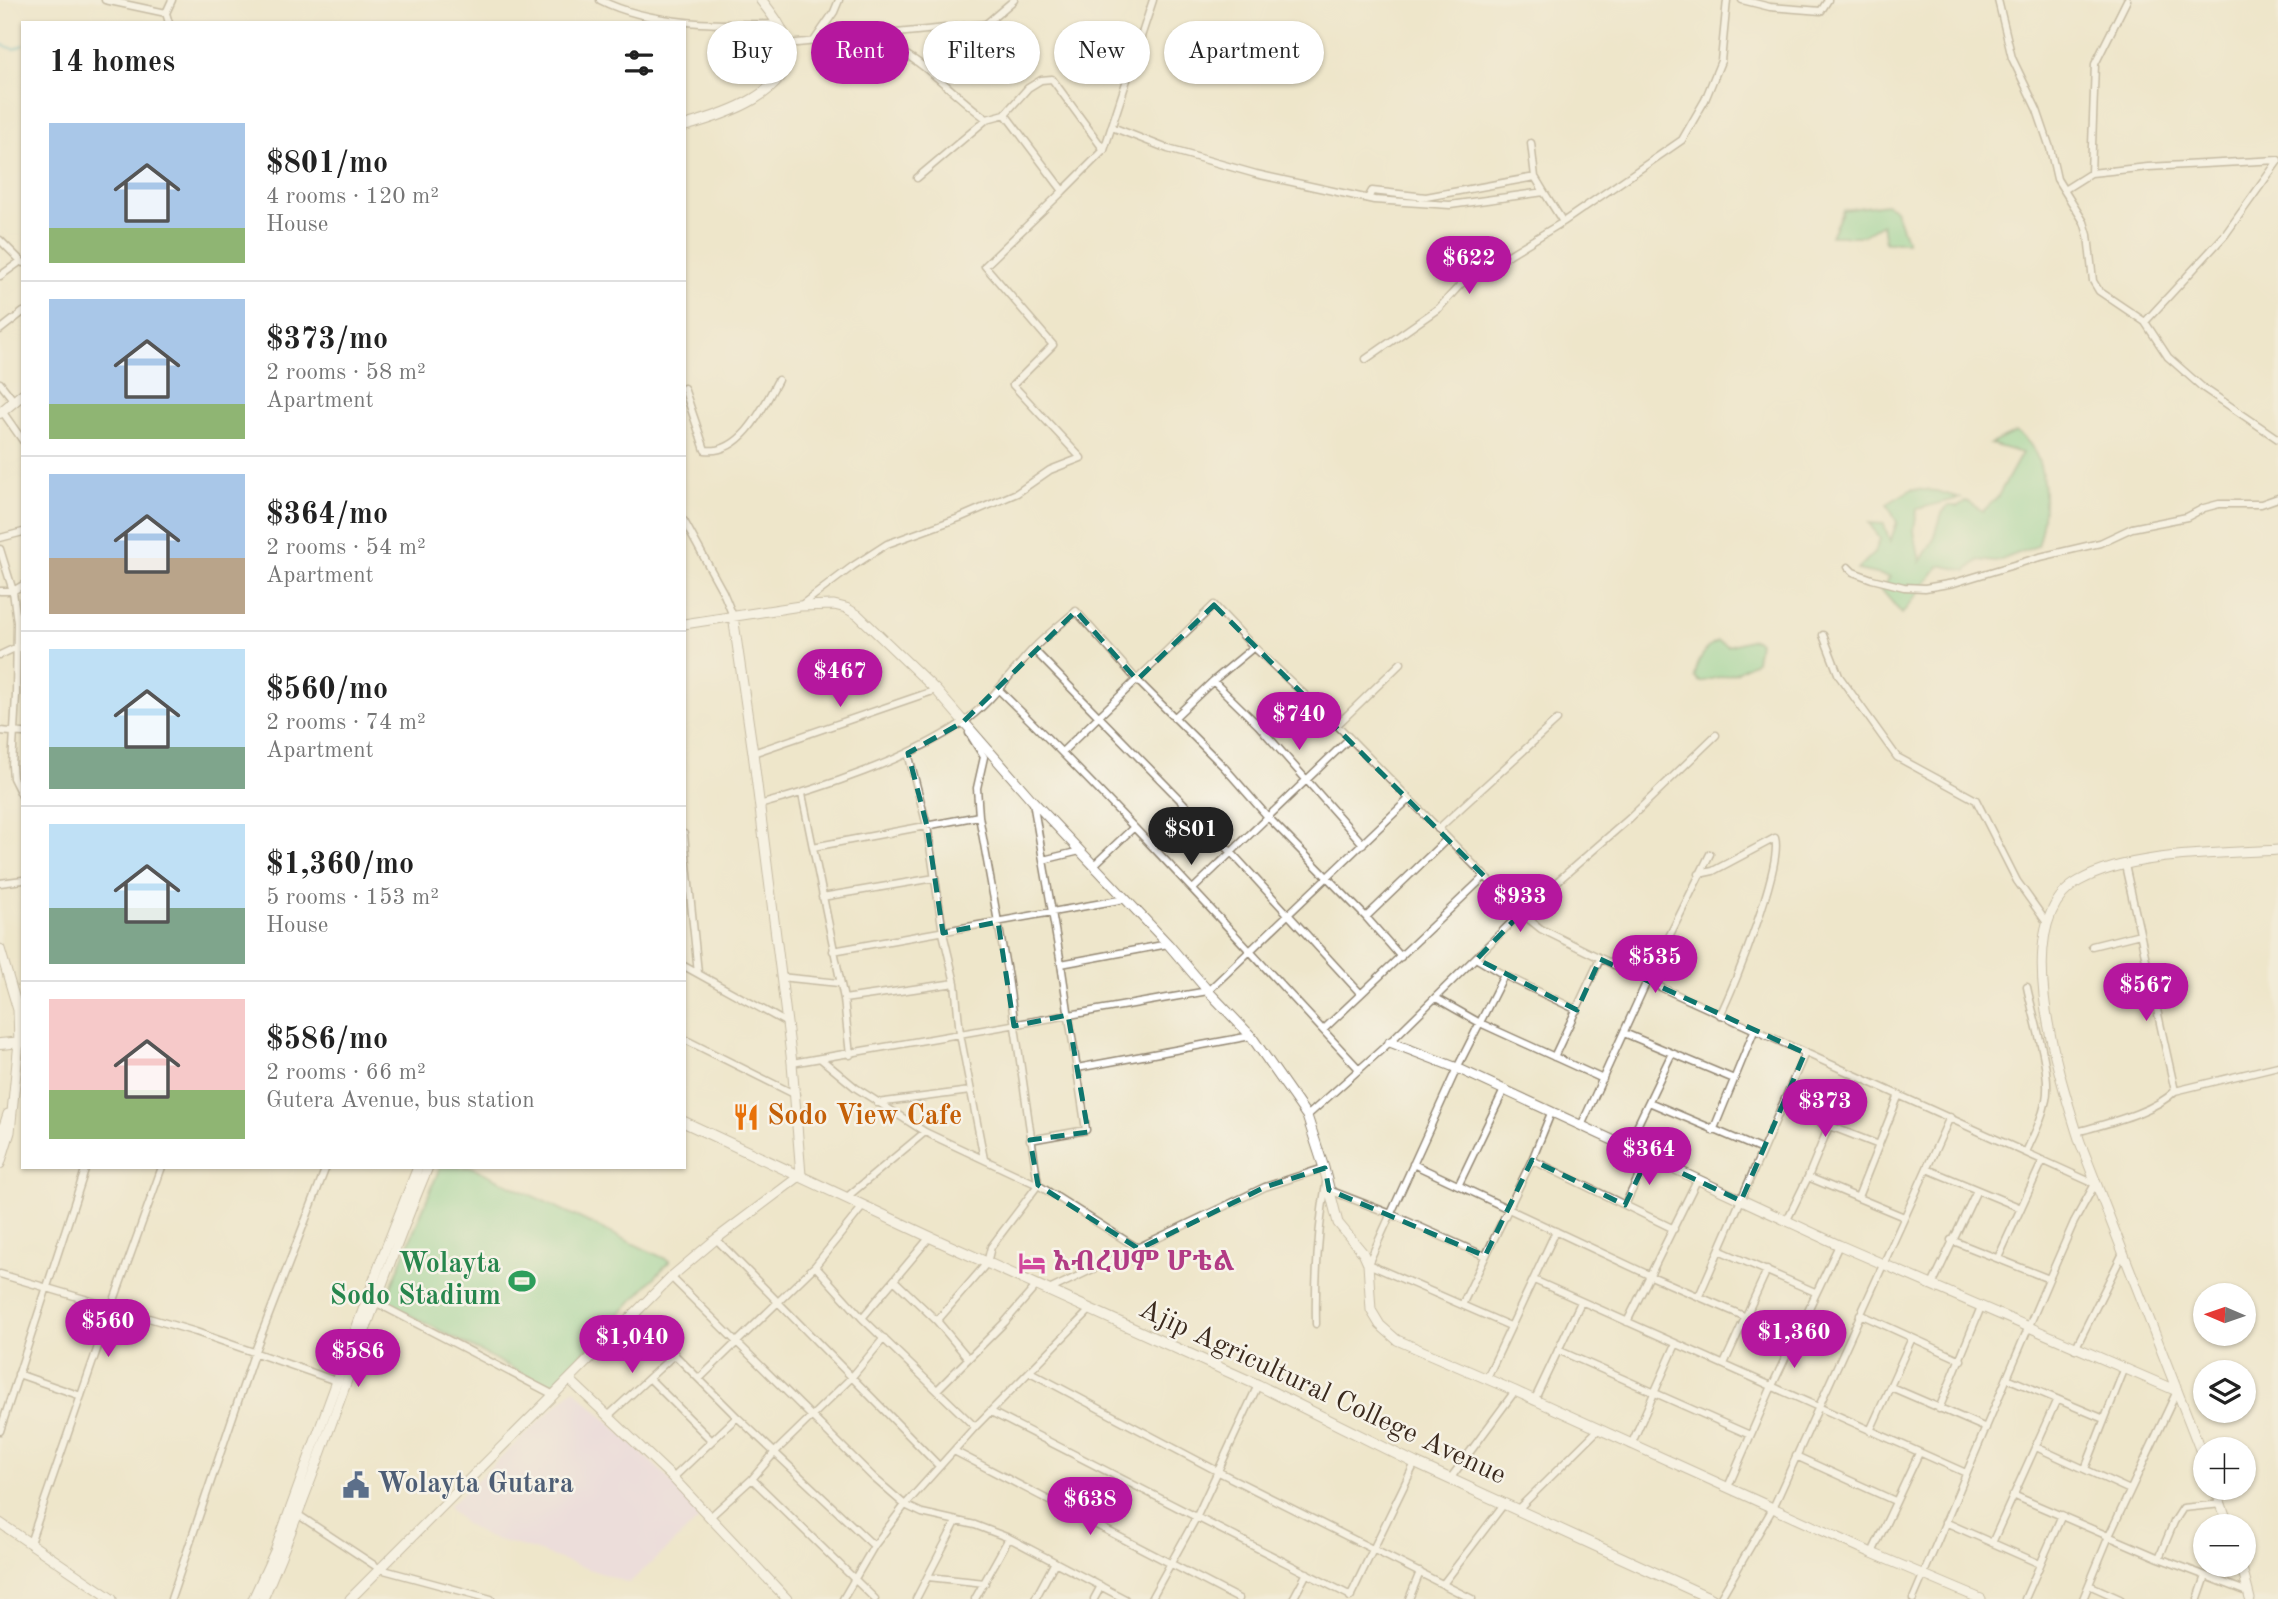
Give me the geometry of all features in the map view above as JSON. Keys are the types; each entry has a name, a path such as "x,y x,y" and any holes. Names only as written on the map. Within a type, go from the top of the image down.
{"main road":[{"path":"761,0 777,21"},
{"path":"686,125 728,113 775,84"},
{"path":"1,412 18,398"},
{"path":"686,624 800,606 834,605 846,608 858,615 936,690 1032,800 1251,1036 1307,1116 1325,1168 1338,1223 1363,1253 1368,1264 1371,1310 1380,1325 1396,1340 1981,1599"},
{"path":"350,1599 671,1277 716,1239 801,1175 796,1095 733,616"},
{"path":"2195,1437 2095,1184 2063,1089 2045,1005 2042,955 2047,923 2059,899 2076,883 2101,871 2177,857 2278,850"},
{"path":"0,949 18,1010 21,1041 18,1101 0,1164"},
{"path":"0,1044 21,1041"},
{"path":"1390,1042 1457,1068 1839,1245 2176,1391"},
{"path":"0,1138 18,1101"},
{"name":"Ajip Agricultural College Avenue","path":"686,1123 929,1237 1258,1385 1415,1463 1712,1599"},
{"path":"263,1599 417,1169"},
{"path":"340,1383 427,1169"},
{"path":"570,1380 673,1478 787,1599"},
{"path":"2220,1500 2225,1514"},
{"path":"253,1599 294,1512"},
{"path":"0,1523 112,1599"},
{"path":"2244,1577 2249,1595"}],"street":[{"path":"105,0 166,13"},
{"path":"168,21 166,13 172,0"},
{"path":"600,0 649,16 707,24"},
{"path":"828,21 839,0"},
{"path":"909,31 986,24 1014,0"},
{"path":"800,606 887,544 1017,493 1051,470 1082,458 1013,385 1054,345 985,266 1104,150 1153,0"},
{"path":"1366,359 1439,308 1461,284 1563,222 1682,139 1705,100 1721,61 1727,0"},
{"path":"1742,0 1770,7 1821,11 1828,0"},
{"path":"1998,0 2015,66 2037,110 2057,179 2084,222 2088,234 2093,281 2099,291 2145,322 2178,367 2202,387 2278,439"},
{"path":"2091,173 2095,64 2127,0"},
{"path":"909,57 938,77 987,119"},
{"path":"917,178 987,119 1005,114 1028,88 1041,80 1052,79 1104,150"},
{"path":"1005,114 1063,191"},
{"path":"1112,127 1168,149 1256,174 1368,198 1410,204 1450,205 1544,192"},
{"path":"1531,143 1535,177 1563,222"},
{"path":"2064,190 2091,173 2278,160"},
{"path":"2145,322 2225,235 2278,160"},
{"path":"1368,198 1373,191 1426,197 1535,177"},
{"path":"0,240 21,261"},
{"path":"0,276 21,263"},
{"path":"0,330 21,314"},
{"path":"686,394 705,450 713,451 742,437 778,380"},
{"path":"0,383 18,398"},
{"path":"1,412 21,438"},
{"path":"1848,567 1853,572 1872,579 1904,587 1925,588 1954,583 2040,557 2100,543 2132,528 2187,517 2219,504 2261,504 2278,498"},
{"path":"686,525 733,616"},
{"path":"0,538 21,533"},
{"path":"0,549 13,591 20,648 13,778 21,794"},
{"path":"0,591 13,591 21,586"},
{"path":"1062,752 1214,605 1350,738 1521,913 1541,929 1754,1031 2095,1184 2074,1222 2049,1279 1913,1599"},
{"path":"759,805 802,794 908,753 963,722 999,690 1033,649 1076,611 1137,680 1224,767 1401,957"},
{"path":"1823,635 1839,676 1897,757 1976,800 2017,881 2047,923"},
{"path":"1174,718 1254,647"},
{"path":"0,655 20,648"},
{"path":"1033,649 1231,852 1361,994"},
{"path":"1337,725 1401,663"},
{"path":"1213,681 1258,725 1363,844"},
{"path":"753,753 936,690"},
{"path":"999,690 1193,889 1359,1069"},
{"path":"1438,829 1557,720"},
{"path":"937,1321 987,1263 991,1247 1038,1185 979,816 977,788 984,757 963,722"},
{"path":"0,731 21,733"},
{"path":"1307,1116 1390,1042 1521,913 1630,818 1716,735"},
{"path":"1193,889 1350,738"},
{"path":"908,753 927,826 943,933 955,983 960,1034 984,1159"},
{"path":"802,794 844,999 850,1055"},
{"path":"792,1063 1208,991 1409,799"},
{"path":"1030,1140 1086,1130 1061,964 1032,800"},
{"path":"813,847 979,816"},
{"path":"1093,866 1133,828"},
{"path":"1699,874 1713,872 1775,838 1777,846 1773,868 1744,962 1720,1015"},
{"path":"1366,917 1447,839"},
{"path":"1043,860 1080,851"},
{"path":"1581,1126 1647,981 1710,854"},
{"path":"2125,865 2175,1091"},
{"path":"687,870 698,973"},
{"path":"1323,1030 1485,876"},
{"path":"822,897 935,878"},
{"path":"0,883 21,880"},
{"path":"833,951 1125,898"},
{"path":"2092,946 2140,934"},
{"path":"1061,964 1168,944"},
{"path":"1476,959 1577,1010"},
{"path":"1554,1057 1600,959"},
{"path":"686,967 787,1023"},
{"path":"1504,975 1457,1068 1368,1264 1510,1326"},
{"path":"780,977 839,983"},
{"path":"844,999 955,983"},
{"path":"2026,1152 2042,1118 2047,1097 2046,1071 2027,987"},
{"path":"1436,998 1480,1023 1604,1079"},
{"path":"1713,1131 1754,1031"},
{"path":"1624,1032 1734,1079"},
{"path":"1077,1068 1251,1036"},
{"path":"686,1040 796,1095"},
{"path":"1627,1147 1672,1053"},
{"path":"1699,1296 1805,1054"},
{"path":"821,1059 877,1102 925,1132 1038,1185 1139,1249"},
{"path":"2077,1132 2127,1117 2164,1102 2175,1091 2278,1066"},
{"path":"1459,1184 1504,1090"},
{"path":"877,1102 970,1091"},
{"path":"1858,1197 1898,1097"},
{"path":"1649,1102 1762,1150"},
{"path":"1782,1107 1880,1145"},
{"path":"1462,1305 1532,1160 1551,1113"},
{"path":"1720,1599 1773,1508 1950,1117"},
{"path":"1787,1220 1829,1126"},
{"path":"847,1197 925,1132"},
{"path":"1625,1205 1648,1157"},
{"path":"1532,1160 1674,1229"},
{"path":"1998,1258 2043,1160"},
{"path":"1413,1164 1651,1276 1746,1317"},
{"path":"1049,1290 1265,1187 1325,1168"},
{"path":"0,1431 85,1169"},
{"path":"30,1544 111,1306 161,1169"},
{"path":"171,1599 256,1351 325,1169"},
{"path":"1927,1169 2021,1208"},
{"path":"1808,1177 1904,1217"},
{"path":"1316,1324 1320,1217 1326,1179"},
{"path":"1627,1322 1697,1180"},
{"path":"1329,1190 1485,1256"},
{"path":"1932,1285 1977,1190"},
{"path":"699,1379 815,1266 864,1205"},
{"path":"1487,1378 1556,1231"},
{"path":"862,1318 929,1237"},
{"path":"716,1239 939,1466"},
{"path":"1951,1240 2049,1279"},
{"path":"1728,1486 1815,1292 1839,1245"},
{"path":"1721,1251 1815,1292"},
{"path":"2075,1349 2124,1252"},
{"path":"815,1266 862,1318 975,1427"},
{"path":"1724,1364 1766,1270"},
{"path":"0,1274 256,1351 340,1383"},
{"path":"671,1277 874,1478 905,1505 922,1513 975,1525 1009,1538 1125,1599"},
{"path":"894,1280 937,1321 968,1358"},
{"path":"1534,1280 1966,1473"},
{"path":"937,1390 1037,1285"},
{"path":"375,1302 554,1395"},
{"path":"1534,1401 1581,1302"},
{"path":"1940,1409 1981,1307"},
{"path":"843,1599 874,1546 905,1505 975,1427 1091,1309"},
{"path":"634,1314 737,1417 874,1546"},
{"path":"1860,1314 1961,1360"},
{"path":"710,1517 752,1479 776,1451 850,1378 884,1338"},
{"path":"1870,1431 1912,1338"},
{"path":"1631,1444 1676,1344"},
{"path":"1558,1350 1750,1435"},
{"path":"608,1416 674,1354"},
{"path":"2085,1469 2124,1370"},
{"path":"1030,1372 1219,1472 1472,1599"},
{"path":"18,1374 81,1396"},
{"path":"649,1378 712,1441"},
{"path":"2007,1378 2104,1419"},
{"path":"1151,1599 1219,1472 1258,1385"},
{"path":"1891,1387 1986,1428"},
{"path":"1450,1479 1515,1391"},
{"path":"2083,1599 2176,1391"},
{"path":"1992,1543 2057,1399"},
{"path":"991,1412 1350,1597 1415,1463"},
{"path":"673,1478 737,1417"},
{"path":"1517,1510 1598,1430"},
{"path":"2036,1447 2130,1490"},
{"path":"954,1451 1240,1599"},
{"path":"1872,1553 1919,1453"},
{"path":"1796,1456 1895,1501"},
{"path":"752,1479 875,1599"},
{"path":"2013,1495 2193,1571"},
{"path":"1443,1584 1504,1504"},
{"path":"2159,1558 2183,1508 2222,1504"},
{"path":"294,1512 380,1569 491,1599"},
{"path":"2025,1599 2062,1515"},
{"path":"916,1599 956,1522"},
{"path":"1945,1522 2040,1564"},
{"path":"975,1599 1009,1538"},
{"path":"1035,1599 1055,1562"},
{"path":"1293,1599 1307,1573"},
{"path":"1409,1599 1420,1573"},
{"path":"928,1577 985,1583"},
{"path":"2198,1599 2206,1577"},
{"path":"2208,1577 2249,1595"},
{"path":"2089,1585 2120,1599"},
{"path":"1094,1599 1101,1586"}],"highlighted area":[{"path":"1214,605 1521,913 1477,959 1577,1010 1600,959 1805,1053 1741,1201 1648,1157 1625,1205 1532,1160 1485,1256 1329,1190 1325,1168 1265,1187 1139,1249 1038,1185 1030,1140 1088,1132 1068,1015 1014,1026 998,922 943,933 927,826 908,753 963,722 1076,611 1137,680"}],"shaded area":[{"path":"574,1389 661,1471 703,1516 629,1583 528,1548 487,1537 464,1523 448,1507"}],"green space":[{"path":"1886,204 1895,209 1907,242 1885,242 1882,224 1862,236 1831,236 1843,210"},
{"path":"2016,432 2027,441 2035,453 2043,484 2043,517 2037,546 1996,562 1978,560 1967,571 1940,565 1902,614 1881,589 1890,577 1857,570 1875,552 1880,539 1869,523 1884,524 1890,542 1897,522 1887,504 1912,489 1936,491 1960,498 1917,509 1914,531 1920,562 1934,539 1942,513 1948,506 1958,506 1966,501 1983,511 1997,498 2022,453 1990,444"},
{"path":"1753,639 1759,642 1756,661 1736,673 1700,682 1695,677 1702,656 1713,644 1718,641 1728,646"},
{"name":"Wolayta Sodo Stadium","path":"439,1169 476,1169 670,1261 550,1388 385,1302"}],"waterway":[{"path":"0,44 14,49 21,46"}],"place":[{"name":"Sodo View Cafe","path":"746,1117"},
{"name":"አብረሀም ሆቴል","path":"1032,1263"},
{"name":"Wolayta Sodo Stadium","path":"522,1281"},
{"name":"Wolayta Gutara","path":"356,1485"}]}
